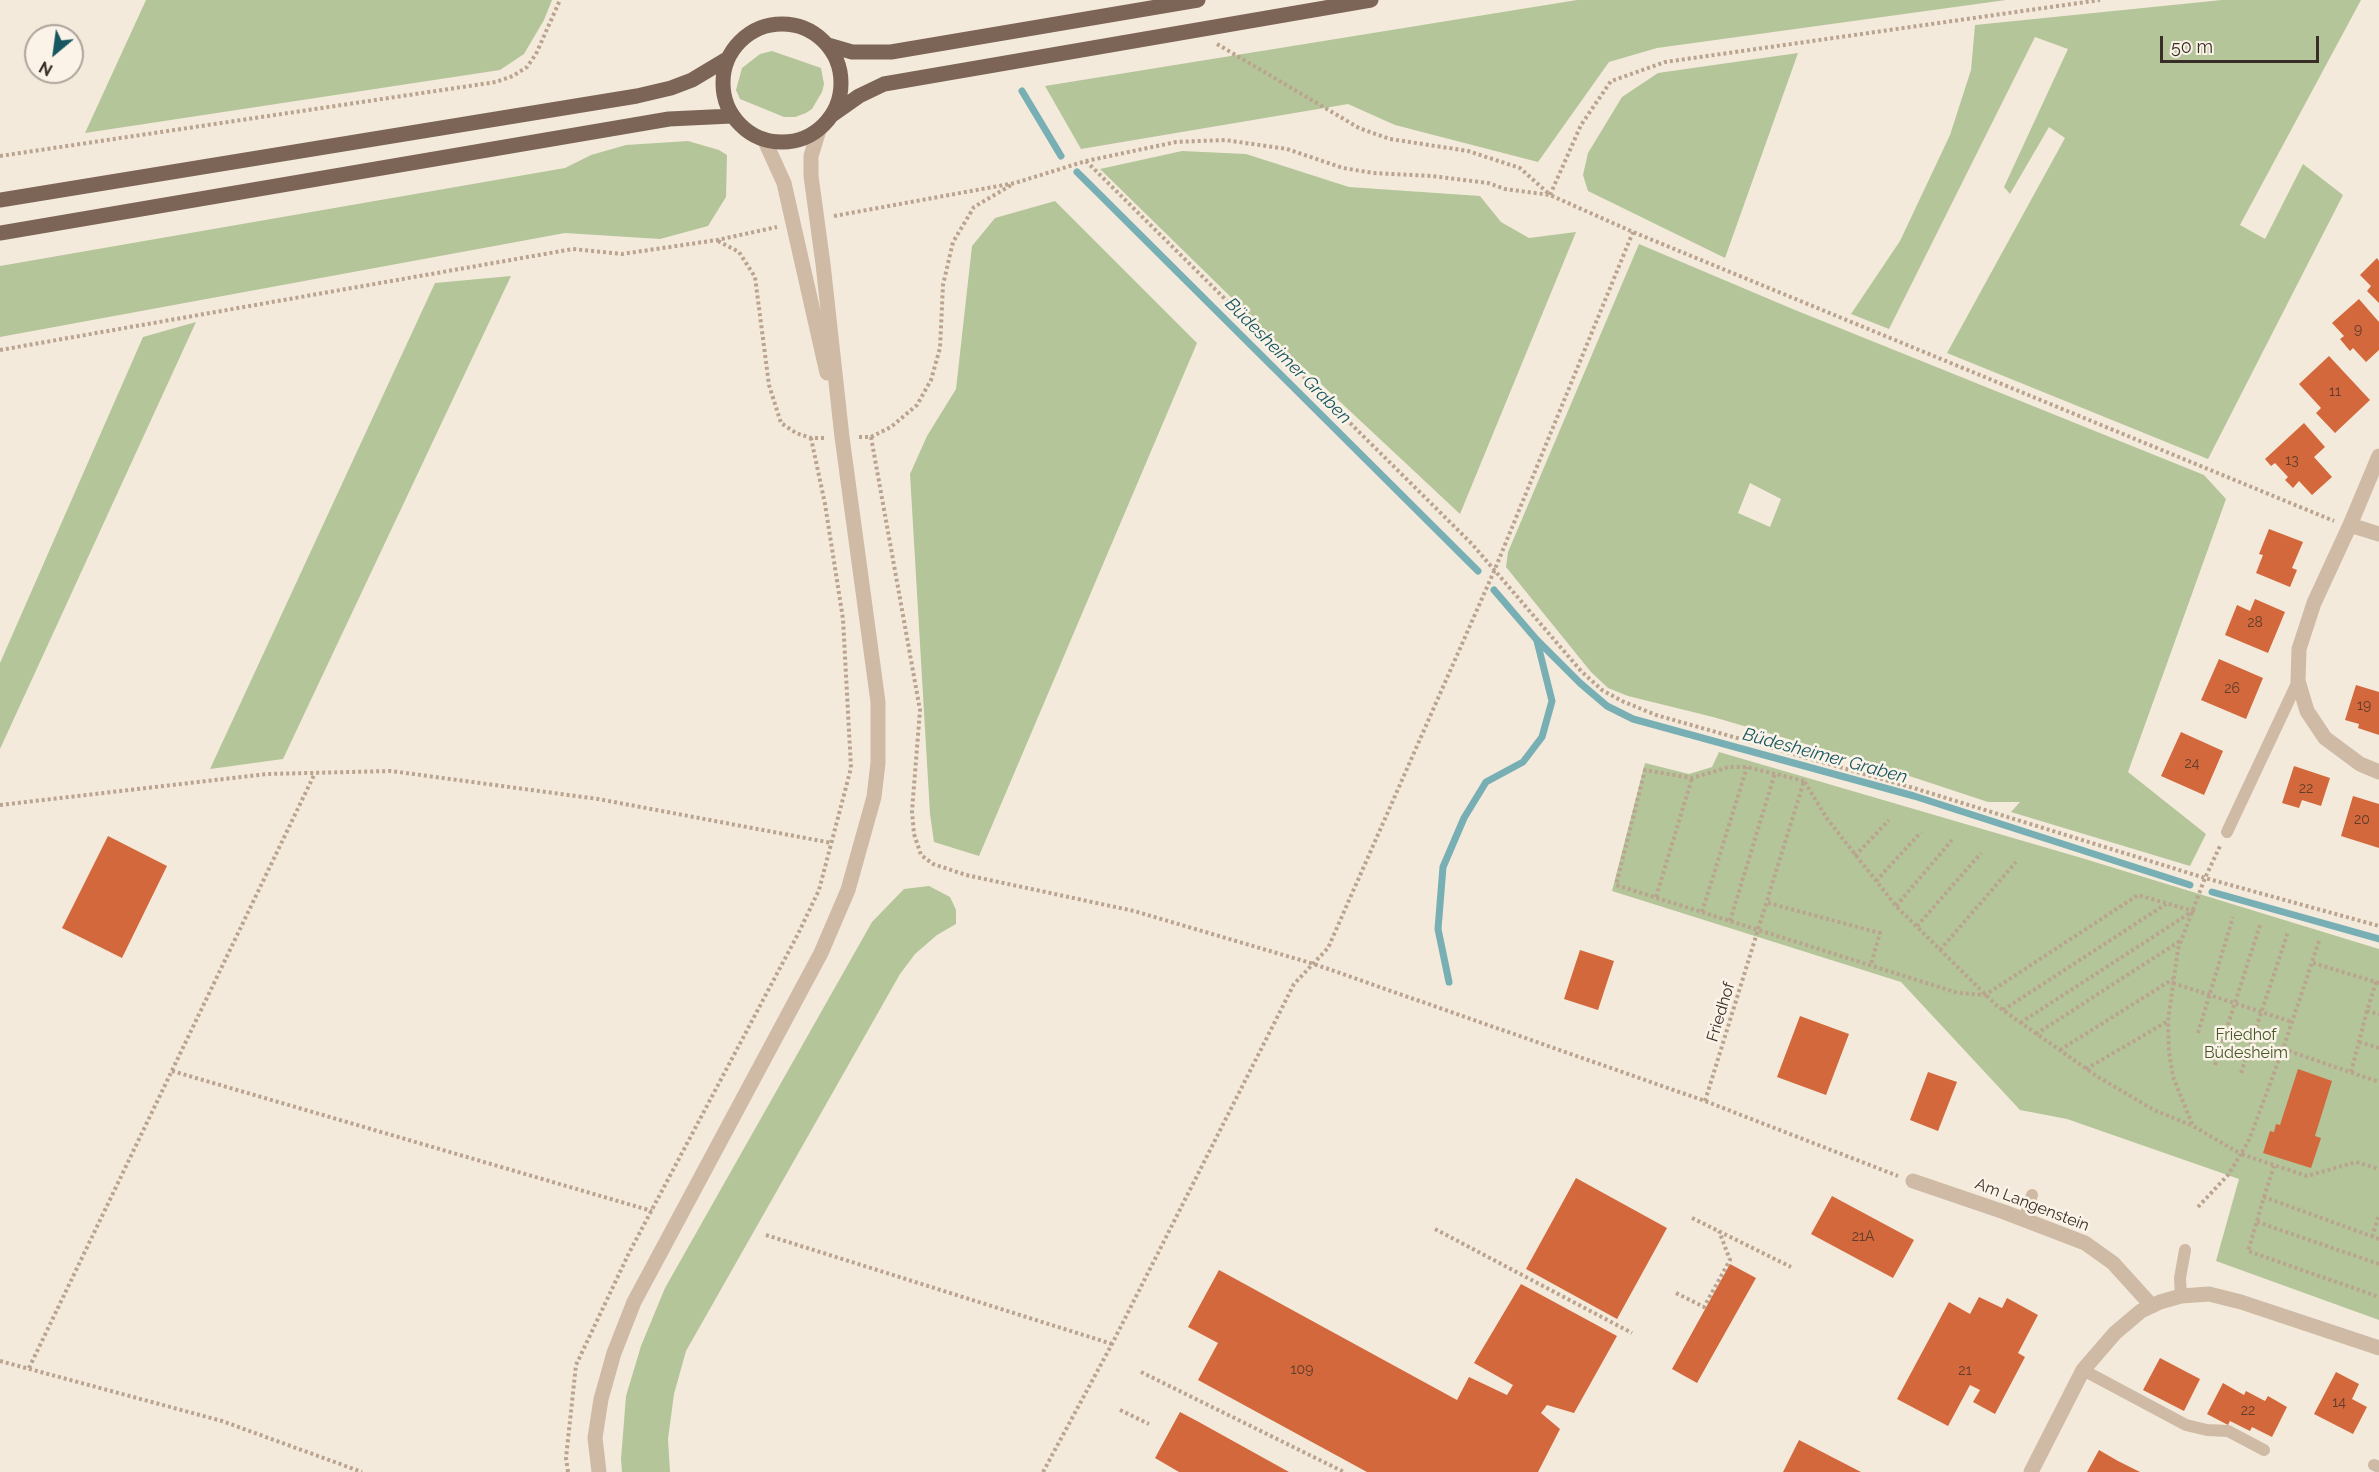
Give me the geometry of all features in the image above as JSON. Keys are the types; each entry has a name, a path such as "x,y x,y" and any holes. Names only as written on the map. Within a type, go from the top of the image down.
{"main road":[{"path":"828,45 840,72 841,87 839,102 832,115 819,130 795,141 774,142 751,134 732,116 723,94 723,76 727,59 736,44 750,33 774,25 800,26 815,34 828,45 852,52 891,52 1198,0"},
{"path":"832,115 859,96 884,84 1371,0"},
{"path":"0,200 637,96 671,88 692,80 727,59"},
{"path":"0,233 669,119 732,116"}],"street":[{"path":"599,1472 595,1438 602,1398 614,1353 634,1302 821,953 848,890 874,797 878,763 878,702 842,437 811,165 813,147 819,130"},
{"path":"764,139 784,183 842,437"},
{"path":"2379,456 2314,603 2299,649 2298,681 2307,711 2325,738 2360,764 2379,772"},
{"path":"2350,525 2379,534"},
{"name":"Am Langenstein","path":"1912,1181 2085,1243 2113,1263 2152,1306"},
{"path":"2036,1470 2083,1370 2115,1333 2141,1311 2152,1306 2181,1296 2209,1294 2241,1302 2379,1348"}],"lane":[{"path":"2227,832 2298,681"},
{"path":"2024,1220 2032,1195"},
{"path":"2181,1296 2180,1278 2185,1250"},
{"path":"2083,1370 2186,1425 2207,1430 2228,1431 2264,1450"}],"path":[{"path":"0,156 496,82 513,76 527,67 536,54 561,0"},
{"path":"1550,195 1581,125 1611,81 1665,62 2100,0"},
{"path":"1215,42 1359,128 1390,139 1468,152 1520,168 1550,195"},
{"path":"818,219 1015,183 1086,161 1176,142 1225,140 1287,149 1343,168 1373,173 1432,176 1488,183 1506,189 1550,195 1633,232 2330,520 2350,525"},
{"path":"1086,161 1495,569 1581,671 1602,690 1639,709 1917,789 2205,878 2379,926"},
{"path":"717,240 739,252 755,277 769,385 781,423 796,433 811,438 871,437 891,427 917,405 932,380 940,348 944,285 952,242 974,207 1015,183"},
{"path":"0,351 573,249 622,254 717,240 793,224"},
{"path":"1043,1472 1112,1344 1294,984 1328,948 1495,569 1633,232"},
{"path":"871,437 920,710 912,811 914,834 921,855 933,864 966,875 1134,911 1314,964 1705,1101 1912,1181"},
{"path":"568,1472 566,1458 576,1365 629,1253 819,890 851,768 843,619 825,504 811,438"},
{"path":"2193,911 2138,895 1985,995 1958,993 1616,885 1645,770 1692,778 1729,767 1747,767 1804,780 1828,820 1896,906 1985,995 2020,1023 2086,1069 2154,1110 2193,1126 2241,1155 2307,1176 2356,1162 2379,1169"},
{"path":"1702,912 1747,767"},
{"path":"0,805 267,774 391,771 598,800 832,843"},
{"path":"29,1368 315,773"},
{"path":"1730,921 1775,773"},
{"path":"1656,897 1692,778"},
{"name":"Friedhof","path":"1705,1101 1804,780"},
{"path":"1855,856 1888,820"},
{"path":"1876,881 1921,832"},
{"path":"2193,1126 2173,1077 2168,1021 2181,940 2205,878 2227,832"},
{"path":"1896,906 1952,840"},
{"path":"1917,926 1981,853"},
{"path":"1940,950 2016,862"},
{"path":"1767,903 1880,933 1871,964"},
{"path":"2003,1010 2167,903"},
{"path":"2020,1023 2193,911"},
{"path":"2198,1033 2234,917"},
{"path":"2215,1065 2260,925"},
{"path":"2241,1073 2288,932"},
{"path":"2036,1034 2181,940"},
{"path":"2198,1207 2228,1175 2249,1140 2293,1022 2319,941"},
{"path":"2313,963 2377,982 2351,1072"},
{"path":"2173,981 2293,1022"},
{"path":"2060,1051 2173,981"},
{"path":"2367,1011 2379,1014"},
{"path":"2086,1069 2168,1021"},
{"path":"2359,1042 2379,1048"},
{"path":"2283,1049 2379,1082"},
{"path":"172,1071 652,1210"},
{"path":"2274,1166 2248,1251 2379,1297"},
{"path":"2264,1197 2379,1239"},
{"path":"2372,1237 2379,1215"},
{"path":"1692,1218 1791,1267"},
{"path":"2257,1222 2379,1264"},
{"path":"1435,1229 1632,1333"},
{"path":"1677,1293 1704,1307 1730,1260 1719,1231"},
{"path":"766,1235 1112,1344"},
{"path":"0,1361 222,1421 362,1472"},
{"path":"1141,1372 1344,1472"},
{"path":"1120,1410 1149,1424"}],"green space":[{"path":"146,0 552,0 544,20 524,54 500,70 85,133"},
{"path":"1577,0 2006,0 1657,48 1609,62 1538,162 1395,125 1348,104 1081,149 1045,86"},
{"path":"2222,0 2361,0 2240,225 2265,239 2303,164 2343,195 2208,459 1947,353 2065,138 2049,127 2010,194 2004,187 2068,49 2035,37 1889,329 1851,314 1900,241 1950,135 1971,70 1975,25"},
{"path":"772,51 821,68 824,84 822,92 812,109 806,113 795,117 784,117 740,99 736,90 742,68 760,54"},
{"path":"1798,53 1725,258 1588,191 1583,175 1588,153 1622,97 1658,73"},
{"path":"688,141 719,150 727,155 726,197 708,226 660,239 565,233 0,337 0,266 565,168 591,155 626,145"},
{"path":"1182,151 1246,154 1349,187 1480,196 1501,222 1529,238 1576,232 1460,514 1289,354 1100,169"},
{"path":"1055,201 1197,343 979,856 934,842 930,814 910,474 927,436 956,389 972,246 995,218"},
{"path":"1639,244 1795,310 2204,475 2226,499 2128,772 2206,834 2190,866 2011,812 2020,802 1988,802 1864,761 1713,717 1628,696 1608,688 1591,672 1506,567 1508,552","holes":["1750,483 1781,499 1770,527 1738,513"]},
{"path":"511,276 283,759 210,769 435,283"},
{"path":"196,322 0,749 0,663 143,337"},
{"name":"Friedhof Büdesheim","path":"1719,752 2085,859 2379,949 2379,1320 2216,1261 2239,1179 2067,1119 2020,1110 1901,982 1612,891 1645,763 1689,774 1712,767"},
{"path":"929,886 950,897 956,910 956,924 937,935 915,954 900,974 686,1351 674,1394 668,1439 670,1472 622,1472 626,1396 641,1346 665,1288 872,922 904,889"}],"building":[{"path":"2377,258 2379,261 2379,303 2367,291 2371,286 2360,275"},
{"path":"2359,299 2379,322 2379,350 2366,362 2353,348 2350,351 2340,339 2344,336 2332,323"},
{"path":"2329,356 2370,400 2335,433 2316,413 2321,408 2299,384"},
{"path":"2304,423 2325,447 2314,457 2332,477 2312,495 2299,481 2293,488 2285,480 2288,477 2275,463 2271,466 2265,459"},
{"path":"2269,529 2303,542 2292,568 2297,570 2290,587 2256,573 2263,555 2259,554"},
{"path":"2255,599 2285,612 2268,653 2225,635 2237,605 2250,611"},
{"path":"2219,659 2263,678 2246,719 2201,700"},
{"path":"2356,685 2379,692 2379,735 2358,728 2359,724 2345,720"},
{"path":"2181,732 2223,751 2204,795 2161,776"},
{"path":"2294,766 2330,778 2321,806 2302,800 2299,808 2282,803"},
{"path":"2353,796 2379,804 2379,848 2341,836"},
{"path":"108,836 167,866 122,958 62,928"},
{"path":"1580,950 1614,961 1598,1010 1564,999"},
{"path":"1800,1016 1849,1034 1826,1095 1777,1077"},
{"path":"2298,1069 2332,1081 2315,1136 2321,1138 2311,1168 2263,1153 2270,1131 2274,1132 2276,1124 2280,1125"},
{"path":"1928,1072 1957,1082 1938,1131 1910,1120"},
{"path":"1576,1178 1667,1228 1617,1319 1526,1269"},
{"path":"1832,1196 1914,1240 1893,1278 1811,1234"},
{"path":"1730,1264 1756,1278 1697,1383 1672,1369"},
{"path":"1219,1270 1457,1400 1469,1377 1507,1395 1513,1385 1474,1363 1521,1284 1617,1336 1574,1413 1547,1405 1541,1413 1560,1429 1538,1472 1367,1472 1198,1380 1218,1343 1188,1327"},
{"path":"1979,1297 2002,1308 2007,1298 2038,1315 2018,1353 2025,1357 1995,1414 1973,1402 1980,1390 1970,1385 1948,1426 1897,1399 1949,1302 1970,1314"},
{"path":"2160,1358 2200,1379 2184,1411 2143,1390"},
{"path":"2336,1372 2359,1384 2352,1399 2367,1407 2353,1434 2314,1414"},
{"path":"2223,1383 2244,1395 2246,1391 2265,1401 2268,1396 2287,1407 2272,1437 2252,1427 2250,1431 2230,1421 2228,1425 2207,1414"},
{"path":"1180,1412 1289,1472 1179,1472 1155,1458"},
{"path":"1799,1440 1861,1472 1783,1472"},
{"path":"2099,1450 2118,1461 2140,1472 2087,1472"}],"waterway":[{"name":"Büdesheimer Graben","path":"1022,91 1061,156"},
{"name":"Büdesheimer Graben","path":"1077,172 1478,571"},
{"name":"Büdesheimer Graben","path":"1494,590 1536,639 1580,683 1607,706 1633,719 1914,796 2190,885"},
{"path":"1449,982 1438,929 1443,867 1464,818 1486,782 1523,762 1542,737 1552,701 1537,641"},
{"name":"Büdesheimer Graben","path":"2212,892 2379,939"}]}
